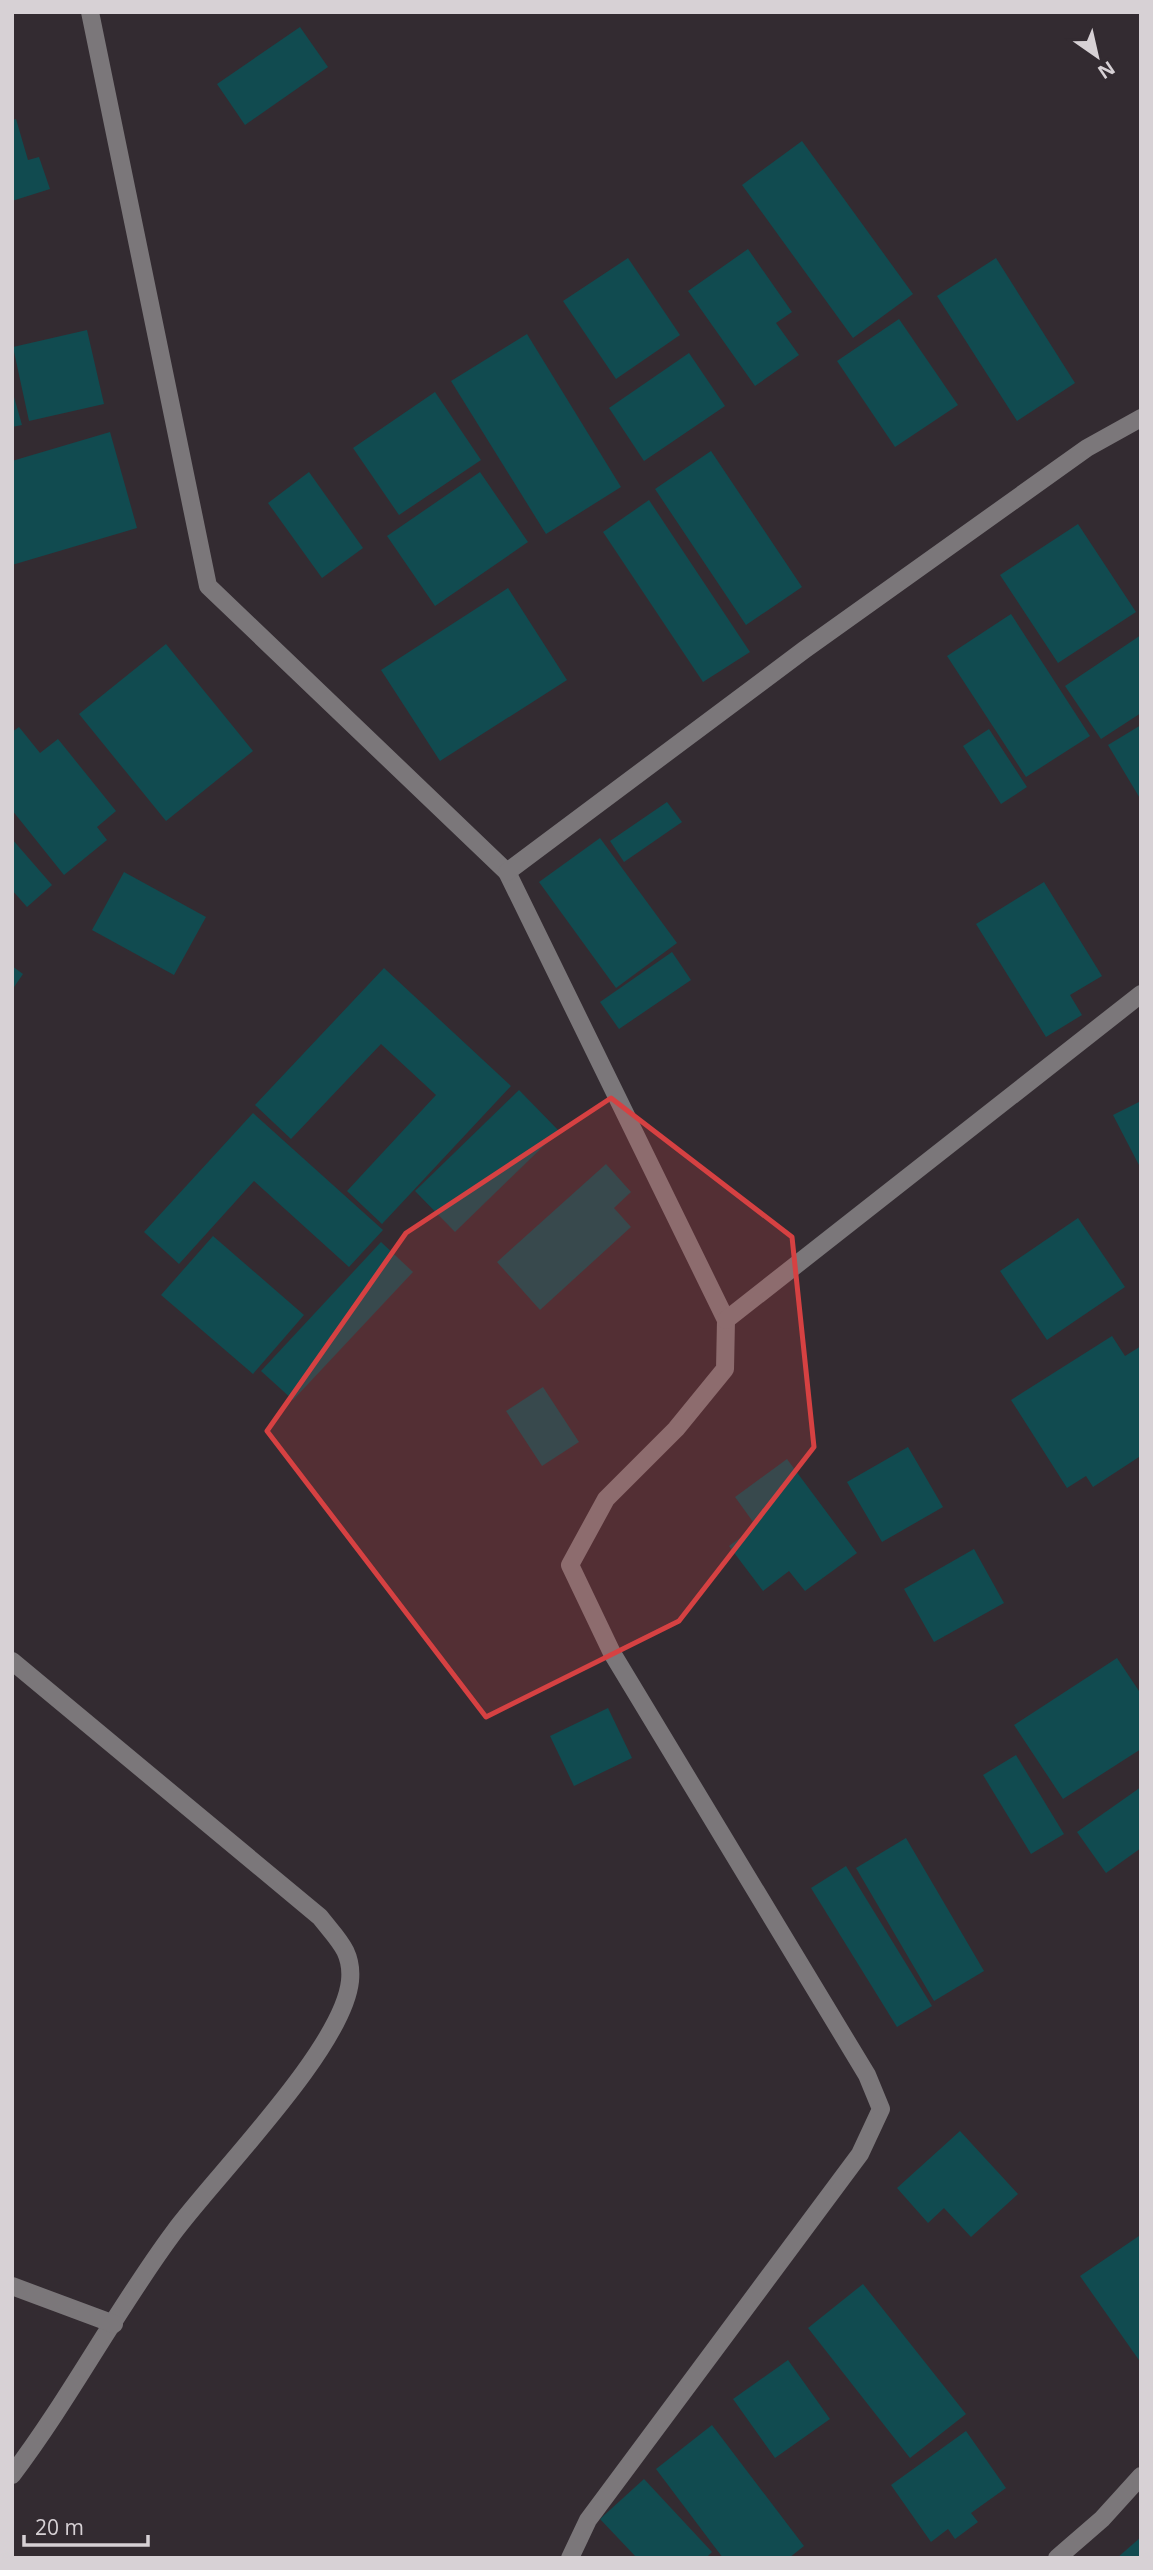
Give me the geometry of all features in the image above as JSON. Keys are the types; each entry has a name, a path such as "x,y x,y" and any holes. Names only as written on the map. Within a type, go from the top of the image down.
{"street":[{"path":"90,12 208,586 507,872 726,1320 725,1369 676,1429 606,1499 570,1565 612,1653 867,2075 881,2109 860,2154 589,2520 570,2558"},
{"path":"507,872 815,642 1087,448 1141,418"},
{"path":"726,1320 1141,994"},
{"path":"12,1661 320,1916 349,1955 350,1983 338,2019 298,2080 173,2232 12,2476"},
{"path":"12,2286 114,2325"},
{"path":"1057,2558 1102,2519 1141,2476"}],"highlighted area":[{"path":"611,1098 792,1237 814,1447 679,1621 486,1717 267,1431 406,1233"}],"building":[{"path":"300,27 328,67 245,125 217,84"},
{"path":"16,119 28,160 39,157 50,189 12,201 12,120"},
{"path":"802,141 913,294 853,338 742,185"},
{"path":"748,249 792,312 776,323 799,355 755,386 688,291"},
{"path":"628,258 680,335 616,379 563,301"},
{"path":"996,258 1075,383 1017,421 937,296"},
{"path":"899,319 958,405 895,447 837,361"},
{"path":"87,330 104,404 29,421 13,347"},
{"path":"527,334 621,487 546,534 451,381"},
{"path":"689,353 725,406 644,461 609,408"},
{"path":"12,390 22,425 12,427"},
{"path":"435,392 481,460 399,515 353,448"},
{"path":"110,432 137,528 12,565 12,461"},
{"path":"711,451 802,587 746,625 655,489"},
{"path":"309,472 363,548 322,578 268,503"},
{"path":"480,472 528,542 435,606 387,536"},
{"path":"649,500 750,652 703,682 603,532"},
{"path":"1078,524 1136,612 1058,663 1000,575"},
{"path":"508,588 567,680 440,761 381,670"},
{"path":"1011,614 1090,736 1026,777 947,656"},
{"path":"1141,635 1141,713 1101,739 1065,686"},
{"path":"166,644 253,751 166,821 79,714"},
{"path":"1141,725 1141,800 1108,745"},
{"path":"19,727 40,753 58,739 116,811 97,827 107,840 64,875 12,810 12,732"},
{"path":"989,729 1027,787 1001,804 963,746"},
{"path":"667,802 682,822 624,862 610,841"},
{"path":"600,838 677,943 616,988 539,882"},
{"path":"12,839 52,885 27,907 12,890"},
{"path":"124,872 206,917 174,975 92,930"},
{"path":"1044,882 1102,976 1070,995 1082,1015 1046,1037 976,924"},
{"path":"672,952 691,980 619,1029 600,1002"},
{"path":"12,966 23,974 12,990"},
{"path":"384,968 511,1086 382,1224 347,1191 436,1095 381,1044 291,1139 255,1105"},
{"path":"519,1090 559,1131 455,1232 415,1191"},
{"path":"1141,1101 1141,1169 1113,1115"},
{"path":"253,1113 383,1230 349,1267 254,1181 179,1264 144,1232"},
{"path":"606,1164 631,1192 614,1208 631,1227 540,1310 497,1262"},
{"path":"1078,1218 1125,1287 1047,1340 1000,1271"},
{"path":"213,1236 304,1315 253,1374 161,1295"},
{"path":"381,1242 413,1272 293,1400 261,1371"},
{"path":"1112,1336 1125,1356 1141,1346 1141,1460 1139,1457 1093,1487 1086,1476 1067,1488 1011,1400"},
{"path":"543,1387 579,1442 542,1466 506,1411"},
{"path":"908,1447 943,1507 882,1542 847,1482"},
{"path":"787,1459 857,1553 805,1591 789,1571 763,1591 729,1546 756,1526 735,1497"},
{"path":"974,1549 1004,1603 934,1642 904,1589"},
{"path":"1117,1658 1141,1694 1141,1749 1063,1799 1014,1725"},
{"path":"608,1708 632,1758 574,1786 550,1736"},
{"path":"1016,1755 1064,1834 1031,1854 983,1775"},
{"path":"1141,1787 1141,1848 1106,1873 1077,1832"},
{"path":"906,1838 984,1971 934,2001 856,1868"},
{"path":"846,1866 932,2006 897,2027 811,1888"},
{"path":"960,2131 1018,2194 971,2237 944,2208 928,2223 897,2188"},
{"path":"1139,2236 1141,2239 1141,2363 1080,2276"},
{"path":"863,2284 966,2414 910,2458 808,2328"},
{"path":"788,2360 830,2419 775,2458 733,2399"},
{"path":"712,2425 804,2546 789,2558 723,2558 656,2469"},
{"path":"966,2431 1006,2488 971,2513 978,2522 955,2539 948,2529 931,2542 891,2485"},
{"path":"644,2479 712,2552 706,2558 637,2558 600,2519"},
{"path":"1141,2537 1141,2558 1117,2558"}]}
